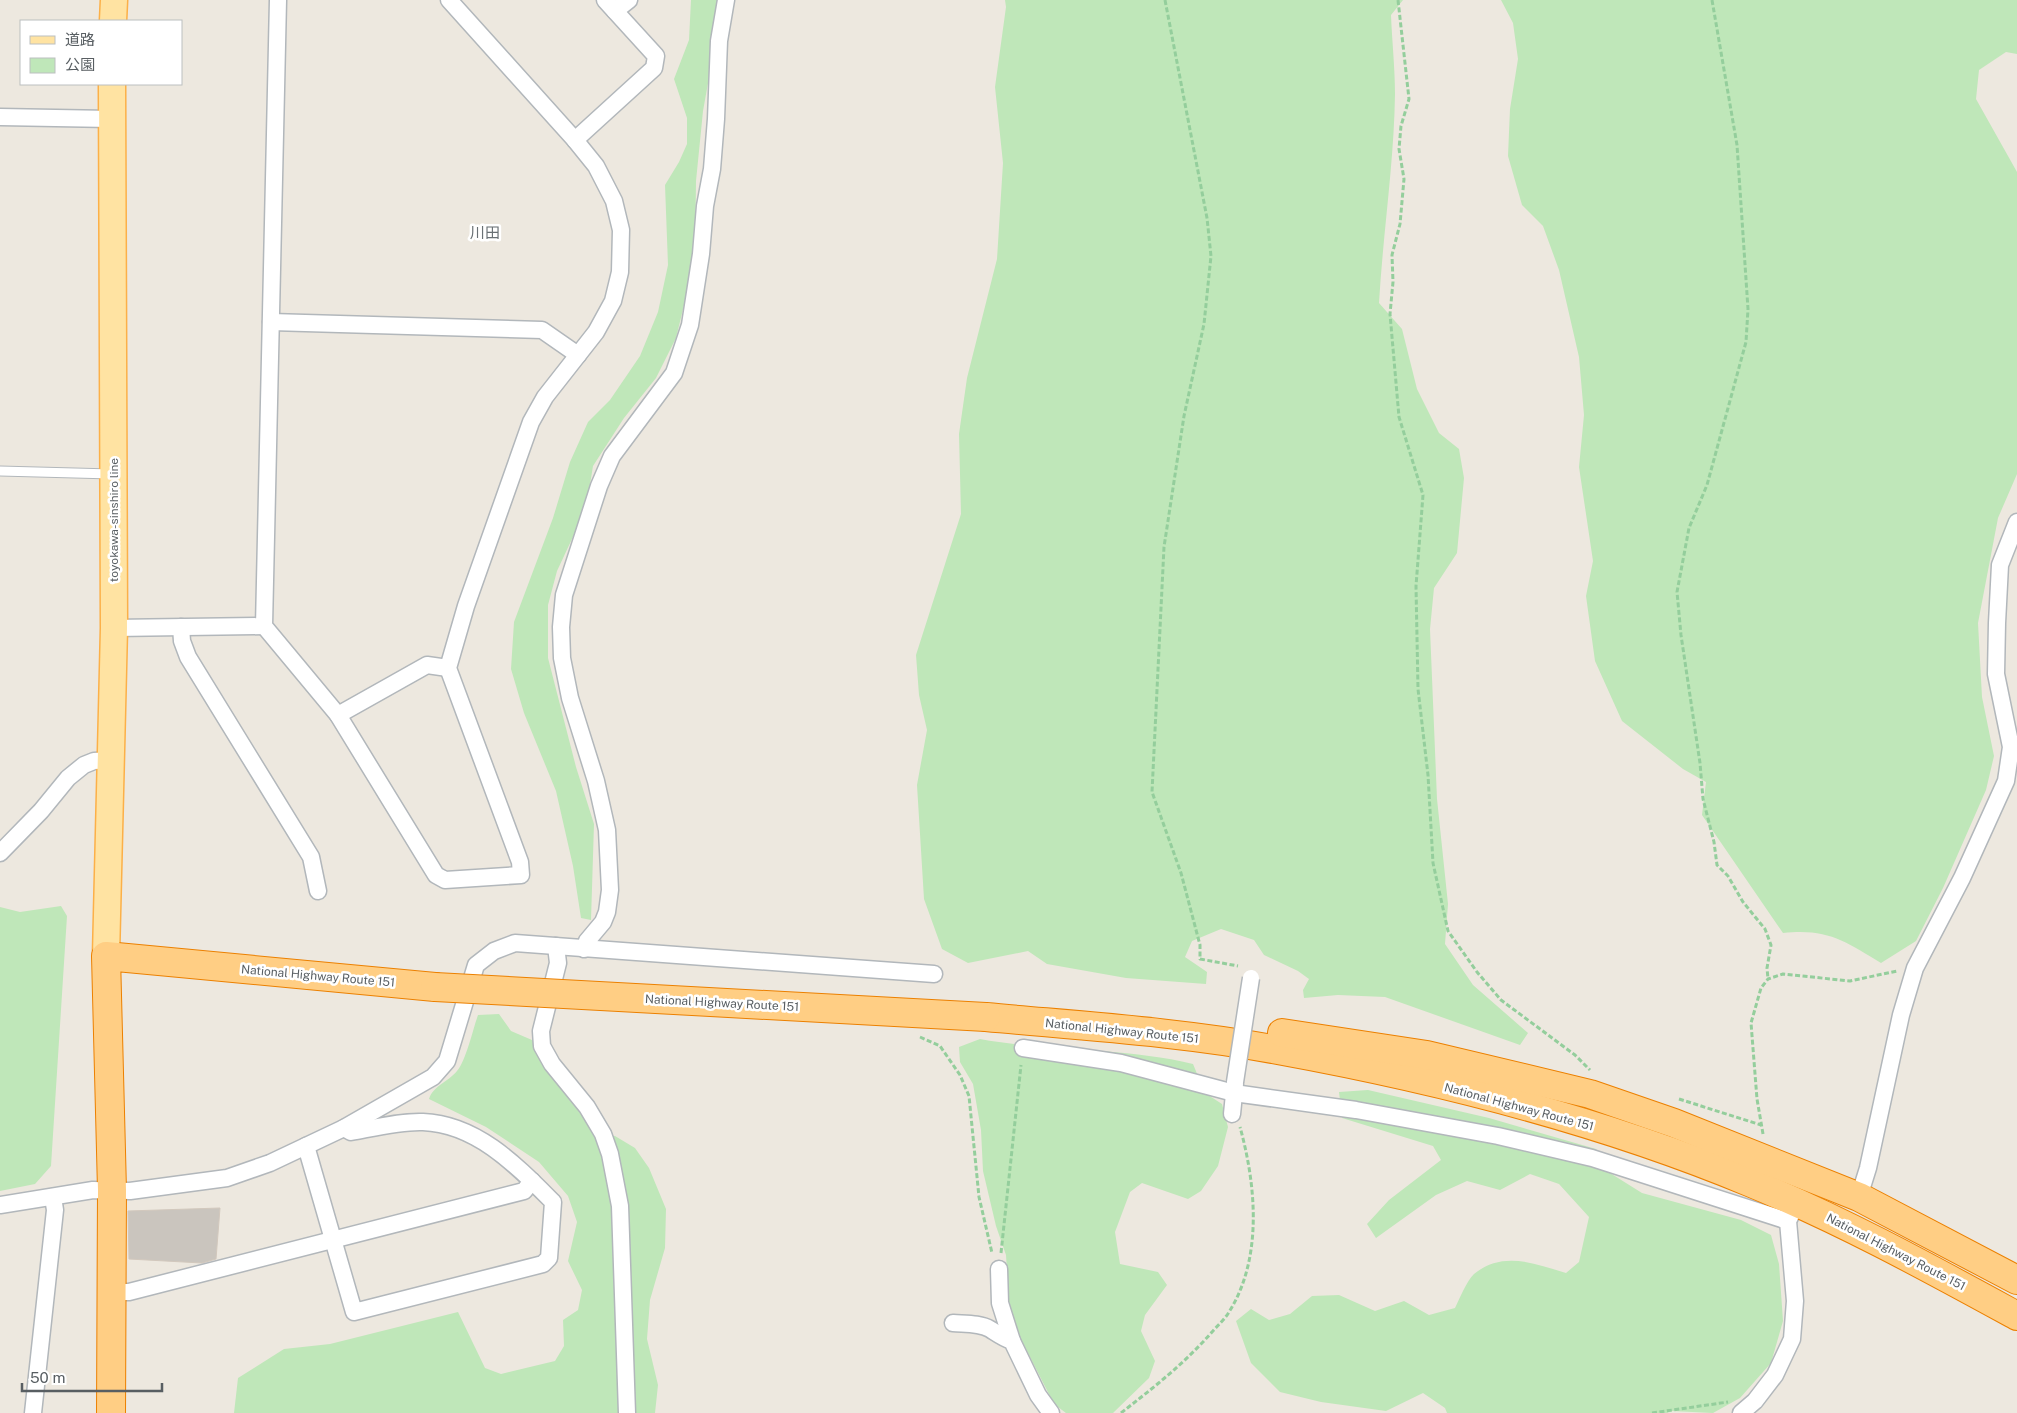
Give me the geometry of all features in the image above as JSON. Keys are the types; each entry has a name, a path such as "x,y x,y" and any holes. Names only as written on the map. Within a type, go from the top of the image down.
{"highway":[{"name":"National Highway Route 151","path":"106,956 435,986 986,1017 1160,1021 1282,1033 1427,1055 1590,1094 1674,1123 1860,1197 2017,1280"},
{"path":"106,956 112,1190 111,1413"},
{"name":"National Highway Route 151","path":"986,1017 1159,1033 1277,1049 1503,1100 1655,1147 1748,1181 1793,1212 1904,1254 2017,1316"}],"main road":[{"path":"113,20 114,0"},
{"name":"toyokawa-sinshiro line","path":"106,956 114,628 112,85"}],"street":[{"path":"278,0 264,626 338,715 436,874 445,880 520,875 520,862 448,668 466,606 531,422 545,398 596,332 613,301 620,272 620,230 614,201 596,166 575,140 449,0"},
{"path":"575,140 654,68 656,56 610,6 629,0"},
{"path":"584,949 587,941 603,922 607,912 610,880 607,830 596,780 570,698 562,658 561,628 564,595 599,486 612,456 674,373 690,325 701,254 705,206 712,169 719,40 726,0"},
{"path":"0,118 111,120"},
{"path":"271,322 542,330 578,355"},
{"path":"1860,1197 1870,1160 1901,1015 1915,968 1962,878 2006,781 2011,747 1996,674 1997,623 2000,565 2017,522"},
{"path":"114,628 264,626"},
{"path":"181,627 182,641 188,657 311,857 318,891"},
{"path":"338,715 427,665 448,668"},
{"path":"0,853 41,811 68,778 84,765 94,761 111,760"},
{"path":"0,1205 93,1190 130,1191 227,1178 270,1163 344,1128 433,1077 447,1061 476,965 494,951 515,943 934,974"},
{"path":"556,946 558,964 541,1031 542,1046 552,1064 587,1107 603,1134 610,1154 620,1206 627,1413"},
{"path":"1232,1114 1251,978"},
{"path":"1023,1048 1121,1064 1235,1088 1498,1136 1592,1158 1793,1212 1795,1302 1792,1339 1775,1375 1755,1401 1741,1413"},
{"path":"306,1146 354,1312 543,1264 549,1258 553,1202 503,1155 474,1135 444,1124 421,1122 351,1132 344,1128"},
{"path":"112,1292 129,1292 524,1191 532,1182"},
{"path":"33,1413 55,1210 53,1197"},
{"path":"998,1269 1000,1303 1012,1341 1038,1395 1051,1413"},
{"path":"953,1323 972,1324 989,1328 1000,1337 1012,1341"}],"lane":[{"path":"0,471 114,474"}],"path":[{"path":"1165,0 1207,218 1211,256 1204,324 1184,416 1164,547 1152,792 1181,873 1200,945 1200,959 1252,968 1251,978"},
{"path":"1398,0 1410,99 1401,126 1399,149 1404,179 1400,224 1392,255 1393,282 1390,314 1399,417 1423,495 1416,586 1418,689 1428,775 1433,863 1448,931 1477,972 1501,1000 1575,1055 1591,1070"},
{"path":"1712,0 1737,145 1748,309 1746,342 1708,485 1689,528 1676,592 1700,763 1703,799 1714,842 1717,865 1728,876 1743,902 1765,929 1770,945 1767,968 1768,979"},
{"path":"1759,1156 1765,1143 1757,1099 1751,1023 1761,988 1768,979 1783,974 1850,981 1902,969 1915,968"},
{"path":"919,1036 940,1046 960,1075 969,1096 979,1197 990,1248 998,1269"},
{"path":"998,1269 1023,1048"},
{"path":"1676,1098 1762,1125"},
{"path":"1121,1413 1166,1377 1201,1344 1229,1313 1241,1290 1250,1254 1254,1206 1247,1154 1240,1126 1232,1114"},
{"path":"1652,1413 1746,1398 1755,1401"}],"green space":[{"path":"691,0 723,0 703,111 696,181 695,260 676,338 656,378 624,418 593,466 587,503 557,571 548,605 548,658 576,767 594,824 591,920 581,918 573,866 556,791 524,713 511,669 514,622 553,518 570,462 588,422 610,400 640,356 658,312 668,265 665,185 687,144 687,118 674,79 689,40"},
{"path":"1005,0 1403,0 1391,15 1395,84 1394,120 1379,303 1402,329 1417,389 1439,433 1459,449 1464,478 1457,553 1434,588 1430,629 1437,799 1448,904 1445,944 1473,985 1528,1033 1520,1045 1385,997 1338,995 1304,998 1303,990 1309,979 1298,971 1264,955 1254,940 1221,929 1192,941 1185,957 1207,972 1206,984 1126,978 1047,964 1028,951 968,963 942,949 924,899 917,785 927,730 919,695 916,655 961,514 959,434 967,378 997,259 1003,163 995,87 1006,7"},
{"path":"1501,0 2017,0 2017,54 2006,52 1979,70 1976,99 2017,172 2017,474 1998,518 1978,623 1982,697 1994,756 1986,790 1943,888 1916,941 1881,963 1857,948 1824,934 1812,932 1783,933 1702,815 1706,782 1683,769 1622,721 1595,661 1586,596 1593,561 1579,467 1584,415 1579,357 1559,270 1543,226 1522,205 1508,156 1510,109 1518,59 1513,23"},
{"path":"61,906 67,916 51,1166 35,1184 0,1191 0,907 20,912"},
{"path":"499,1014 511,1031 532,1040 599,1135 615,1136 635,1148 649,1168 666,1209 665,1248 650,1300 647,1339 658,1385 655,1413 234,1413 238,1378 284,1349 330,1344 458,1312 485,1368 501,1374 555,1361 564,1346 563,1320 578,1310 582,1290 568,1261 577,1222 568,1196 539,1162 486,1127 429,1099 437,1087 453,1075 460,1066 478,1015"},
{"path":"980,1039 1033,1046 1140,1055 1193,1064 1205,1093 1222,1104 1228,1127 1218,1166 1201,1191 1188,1199 1142,1183 1130,1192 1115,1232 1120,1264 1158,1272 1167,1285 1145,1315 1141,1331 1155,1361 1149,1378 1113,1413 1066,1413 1054,1404 1010,1318 1006,1255 996,1226 983,1171 981,1130 973,1084 960,1062 959,1047"},
{"path":"1368,1090 1489,1118 1596,1149 1610,1173 1642,1193 1741,1220 1771,1235 1779,1264 1783,1321 1771,1363 1740,1398 1713,1413 1672,1411 1667,1413 1447,1413 1445,1408 1423,1393 1386,1411 1321,1402 1280,1392 1251,1363 1236,1321 1251,1309 1269,1320 1290,1314 1312,1296 1339,1295 1375,1311 1404,1301 1429,1315 1455,1308 1471,1277 1496,1262 1519,1261 1566,1273 1579,1262 1589,1217 1559,1184 1530,1174 1500,1190 1467,1181 1436,1195 1376,1238 1367,1224 1389,1200 1441,1160 1433,1146 1342,1118 1339,1092"}],"building":[{"path":"220,1208 216,1259 202,1263 129,1259 128,1211"}],"district":[{"name":"川田","path":"485,232"}]}
